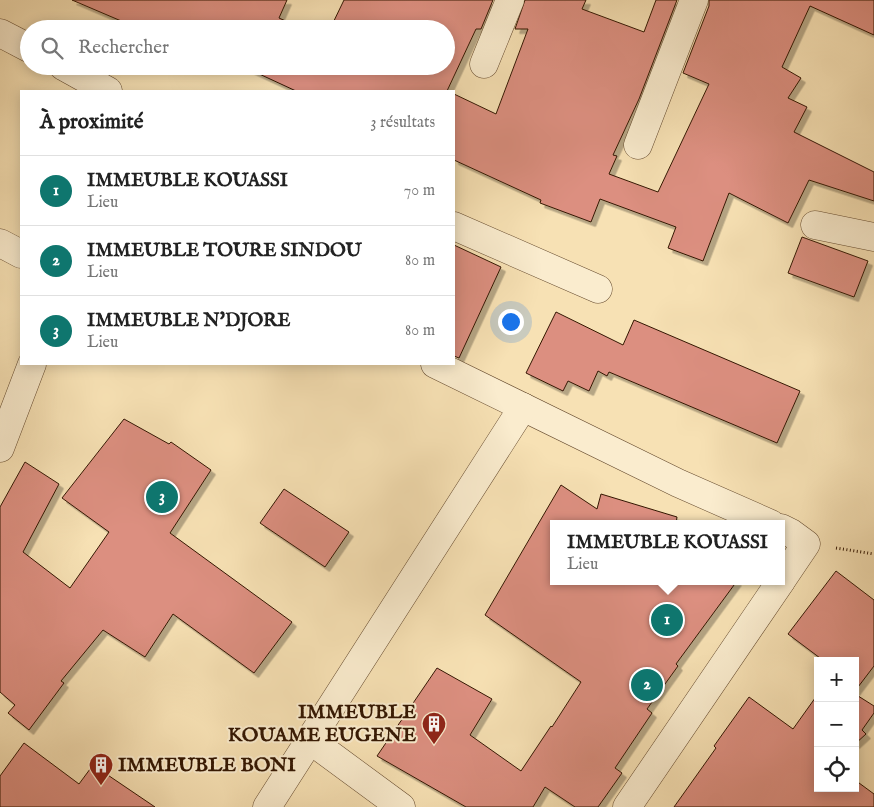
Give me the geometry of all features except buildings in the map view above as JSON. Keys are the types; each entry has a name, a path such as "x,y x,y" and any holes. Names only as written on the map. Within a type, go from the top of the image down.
{"street":[{"path":"484,64 510,0"},
{"path":"638,145 694,0"},
{"path":"0,33 20,43"},
{"path":"79,75 106,90"},
{"path":"815,225 874,237"},
{"path":"455,226 598,289"},
{"path":"0,243 20,253"},
{"path":"0,448 32,365"},
{"path":"437,365 678,483 761,520"},
{"path":"267,807 523,407"},
{"path":"785,530 806,544 785,575"},
{"path":"627,807 778,585"},
{"path":"310,740 401,807"}],"path":[{"path":"806,544 874,554"}],"place":[{"name":"IMMEUBLE N'DJORE","path":"162,497"},
{"name":"IMMEUBLE KOUASSI","path":"667,620"},
{"name":"IMMEUBLE TOURE SINDOU","path":"647,685"},
{"name":"IMMEUBLE KOUAME EUGENE","path":"434,745"},
{"name":"IMMEUBLE BONI","path":"101,786"}]}
